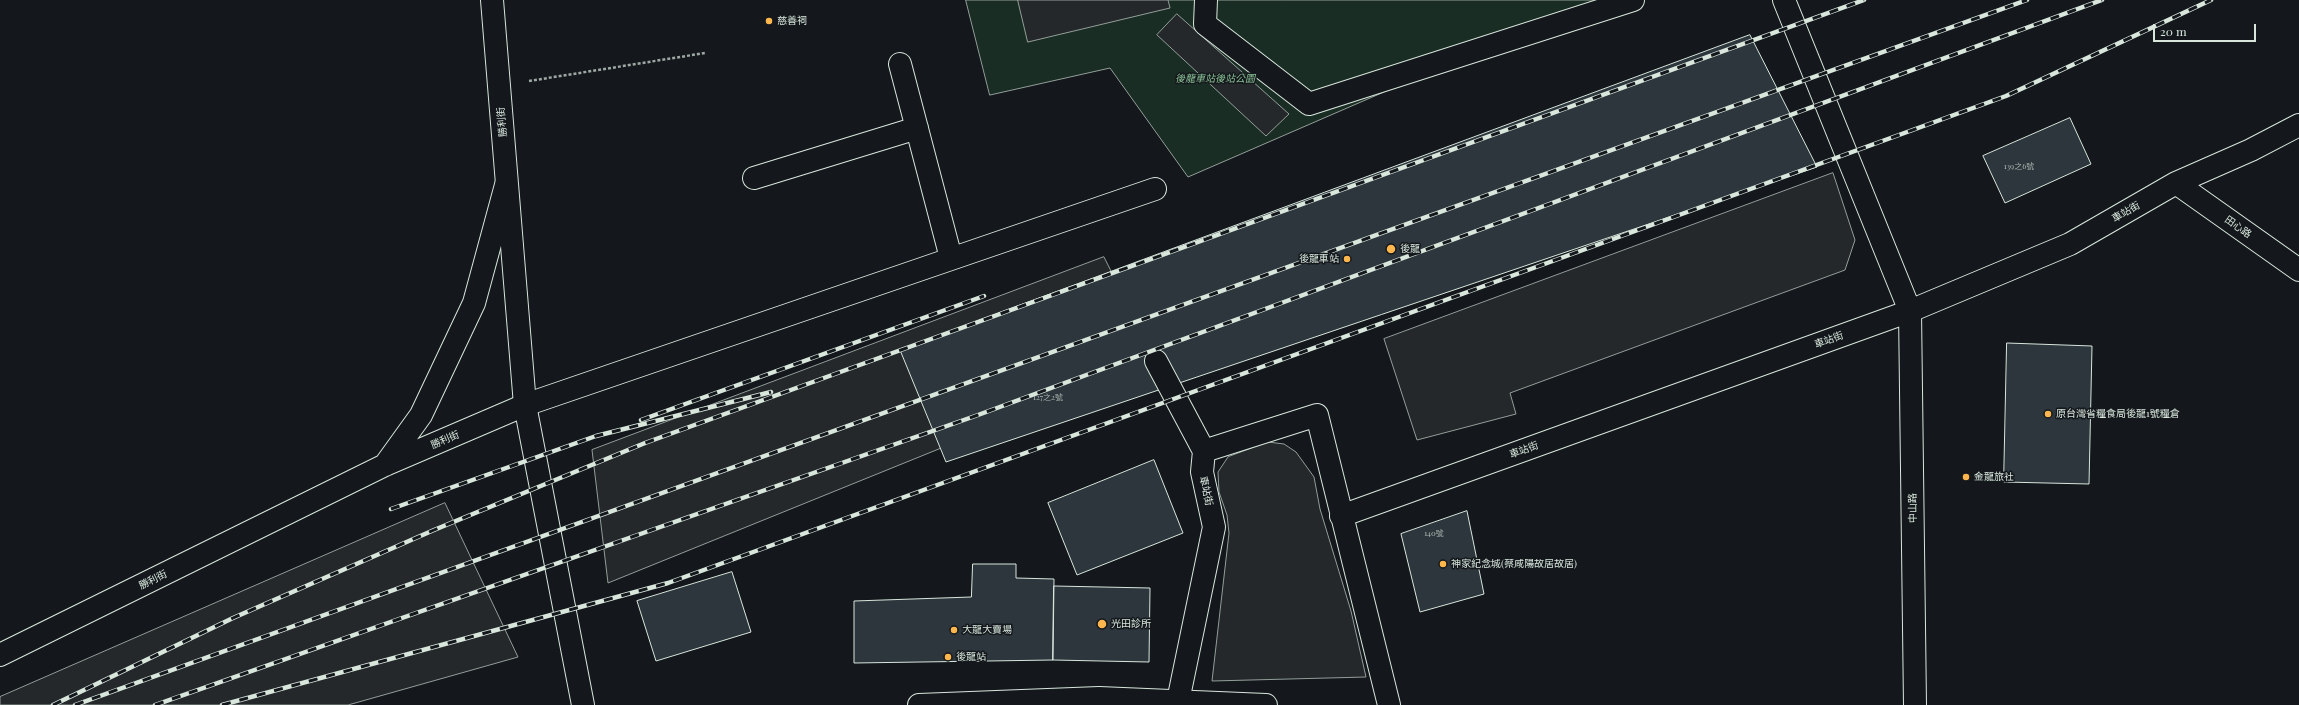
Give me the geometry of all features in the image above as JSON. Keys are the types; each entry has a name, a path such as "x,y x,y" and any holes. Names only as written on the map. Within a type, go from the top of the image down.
{"street":[{"name":"勝利街","path":"0,655 384,465 525,405 492,0"},
{"path":"1206,0 1205,24 1309,104 1633,0"},
{"path":"1784,0 1910,311"},
{"path":"900,64 951,258"},
{"name":"車站街","path":"1341,516 1910,311 2070,244 2176,183 2251,150 2299,125"},
{"path":"754,178 917,128"},
{"path":"384,465 421,415 474,303 507,182"},
{"name":"田心路","path":"2176,183 2299,270"},
{"path":"583,705 525,405 1155,189"},
{"name":"中山路","path":"1910,311 1915,705"},
{"path":"1156,361 1204,451 1316,415 1389,705"},
{"name":"車站街","path":"1178,701 1214,527 1202,472 1204,451"},
{"path":"919,705 1099,701 1178,701 1266,705"}],"path":[{"path":"499,86 706,53"}],"green space":[{"name":"後龍車站後站公園","path":"966,0 1596,0 1188,177 1110,68 990,95"}],"shaded area":[{"path":"1018,0 1168,0 1170,8 1028,42"},
{"path":"1177,14 1289,114 1266,136 1157,35"},
{"path":"1833,173 1855,240 1845,270 1510,393 1516,414 1417,440 1384,339"},
{"path":"1104,257 1156,361 608,583 592,450"},
{"path":"1268,442 1284,444 1296,452 1314,477 1320,509 1351,611 1366,677 1212,681 1229,533 1227,515 1219,492 1218,472 1228,457"},
{"path":"445,503 518,657 348,705 0,705 0,697"}],"building":[{"name":"後龍車站","path":"1750,35 1817,167 946,462 900,350"},
{"path":"2070,118 2091,164 2005,203 1983,156"},
{"name":"原台灣省糧食局後龍1號糧倉","path":"2007,343 2092,346 2089,484 2004,482"},
{"path":"1154,460 1183,533 1077,575 1048,503"},
{"name":"神家紀念城(蔡咸陽故居故居)","path":"1467,511 1484,594 1420,612 1401,534"},
{"name":"大龍大賣場","path":"973,564 1016,564 1016,578 1054,579 1053,660 854,663 854,601 971,597"},
{"path":"732,572 751,632 656,661 637,601"},
{"name":"光田診所","path":"1054,586 1150,588 1149,662 1053,660"}],"railway":[{"path":"53,705 233,618 434,530 645,443 1864,0"},
{"path":"75,705 2027,0"},
{"path":"155,705 978,415 2102,0"},
{"path":"222,705 668,583 2006,96 2211,0"},
{"path":"641,420 984,296"},
{"path":"391,509 596,436 771,392"}],"place":[{"name":"慈善祠","path":"769,21"},
{"name":"後龍","path":"1391,249"},
{"name":"後龍車站","path":"1347,259"},
{"name":"原台灣省糧食局後龍1號糧倉","path":"2048,414"},
{"name":"金龍旅社","path":"1966,477"},
{"name":"神家紀念城(蔡咸陽故居故居)","path":"1443,564"},
{"name":"光田診所","path":"1102,624"},
{"name":"大龍大賣場","path":"954,630"},
{"name":"後龍站","path":"948,657"}]}
